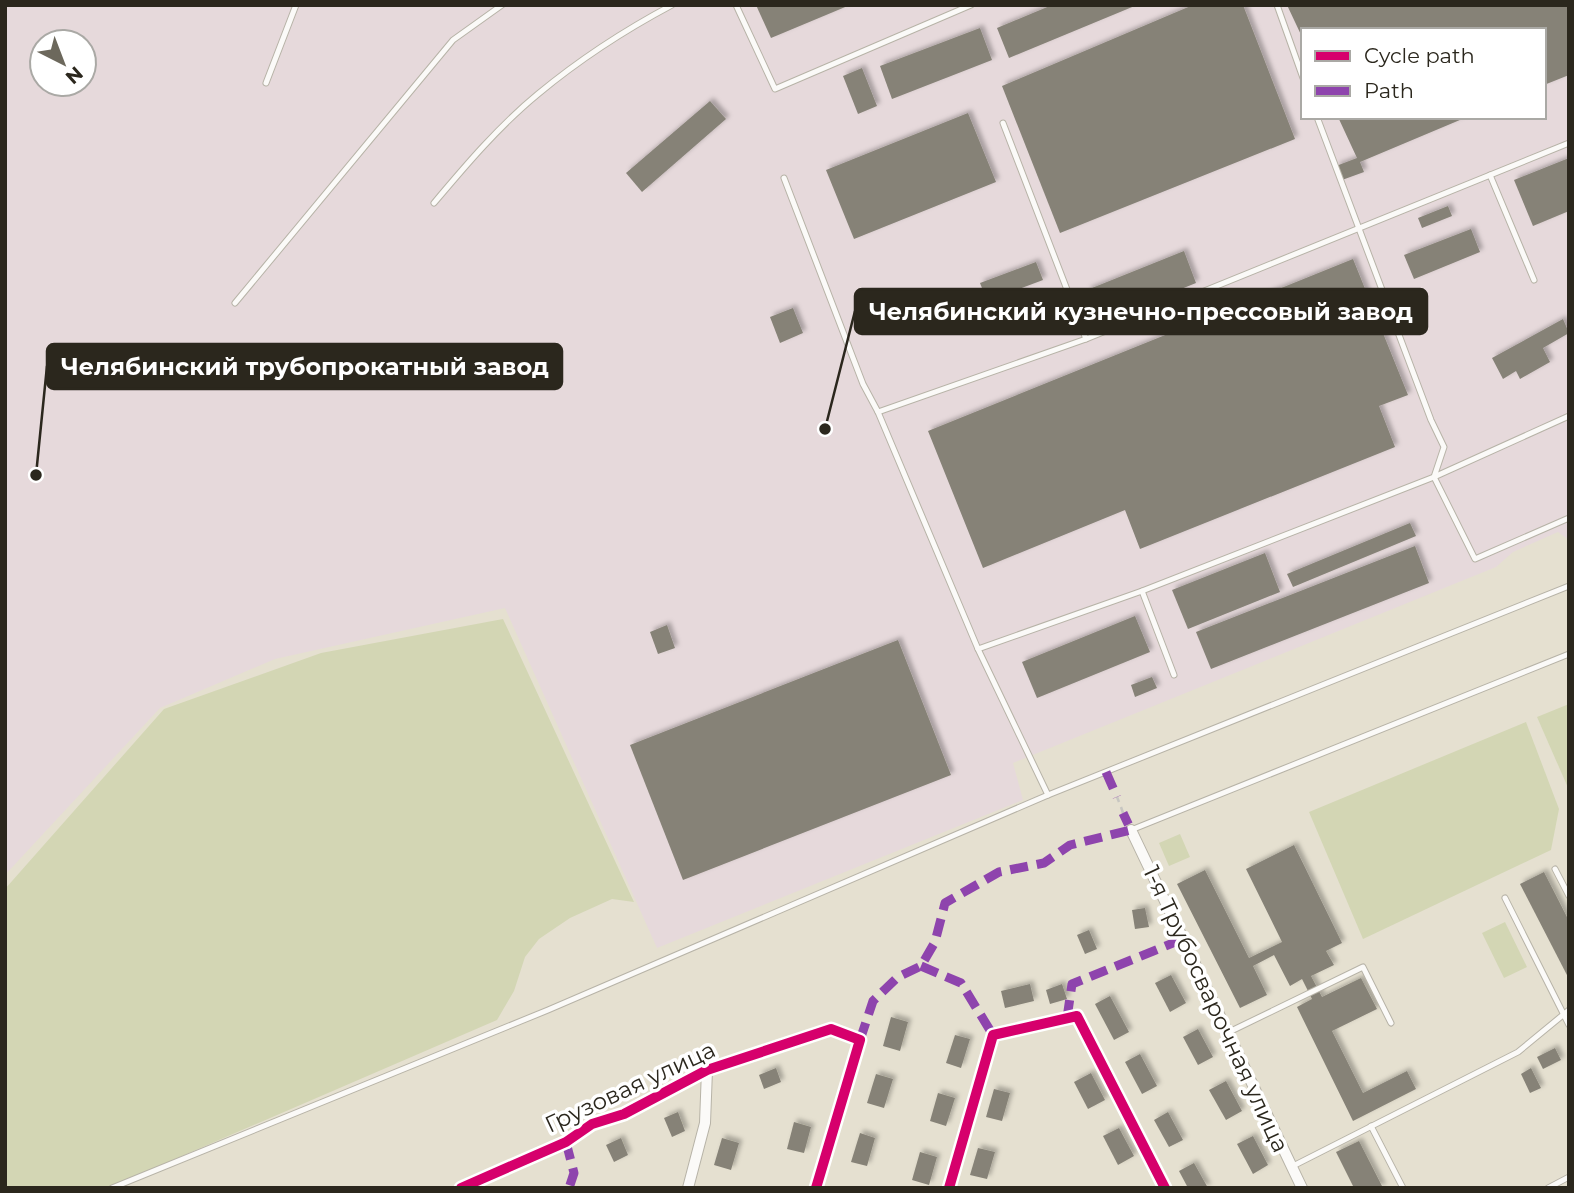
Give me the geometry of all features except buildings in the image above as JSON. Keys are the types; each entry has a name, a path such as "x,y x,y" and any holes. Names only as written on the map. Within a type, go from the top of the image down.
{"street":[{"name":"1-я Трубосварочная улица","path":"1131,830 1302,1188"},
{"path":"949,1188 993,1035 1077,1016 1166,1188"},
{"name":"Грузовая улица","path":"461,1188 566,1142 592,1124 624,1114 707,1070 831,1029 860,1040 816,1188"},
{"path":"688,1188 705,1123 707,1070"}],"lane":[{"path":"266,83 296,5"},
{"path":"235,303 453,40 502,5"},
{"path":"434,203 477,152 538,94 628,29 672,5"},
{"path":"736,5 775,89 971,5"},
{"path":"1276,5 1301,73"},
{"path":"1318,119 1431,420 1444,446 1434,477 1475,559 1569,518"},
{"path":"1003,123 1086,339"},
{"path":"878,412 1086,339 1569,143"},
{"path":"1490,175 1534,279"},
{"path":"784,178 863,384 878,412 978,649 1048,795"},
{"path":"978,649 1142,591 1434,477 1569,416"},
{"path":"112,1188 548,1010 1048,795 1569,586"},
{"path":"1142,591 1174,676"},
{"path":"1131,830 1569,654"},
{"path":"1555,869 1569,896"},
{"path":"1505,898 1566,1011 1569,1025"},
{"path":"1227,1032 1363,967 1391,1023"},
{"path":"1291,1167 1518,1052 1566,1011"},
{"path":"1371,1126 1402,1188"},
{"path":"1548,1188 1569,1177"}],"path":[{"path":"1121,807 1123,813"}],"shaded area":[{"path":"5,5 1569,5 1569,540 1558,532 1513,552 1496,567 1013,763 1023,800 657,948 505,608 275,659 160,708 5,875"}],"green space":[{"path":"503,619 634,902 612,899 570,918 539,939 525,957 514,991 497,1020 108,1188 5,1188 5,889 164,709 321,653"},
{"path":"1569,704 1569,790 1537,717"},
{"path":"1526,722 1559,809 1551,850 1363,939 1309,812"},
{"path":"1180,834 1190,857 1169,866 1159,843"},
{"path":"1505,922 1527,967 1504,978 1482,933"}],"marked path":[{"path":"1106,772 1117,797"},
{"path":"860,1040 873,1001 898,977 921,966 935,942 945,903 999,872 1044,863 1070,845 1131,830 1123,813"},
{"path":"1067,1018 1072,984 1183,939"},
{"path":"921,966 961,983 993,1035"},
{"path":"566,1142 574,1173 569,1188"}],"cycle path":[{"path":"949,1188 993,1035 1077,1016 1165,1188"},
{"path":"461,1188 566,1142 592,1124 624,1114 707,1070 831,1029 860,1040 816,1188"}],"place":[{"name":"Челябинский кузнечно-прессовый завод","path":"825,429"},
{"name":"Челябинский трубопрокатный завод","path":"36,475"}]}
